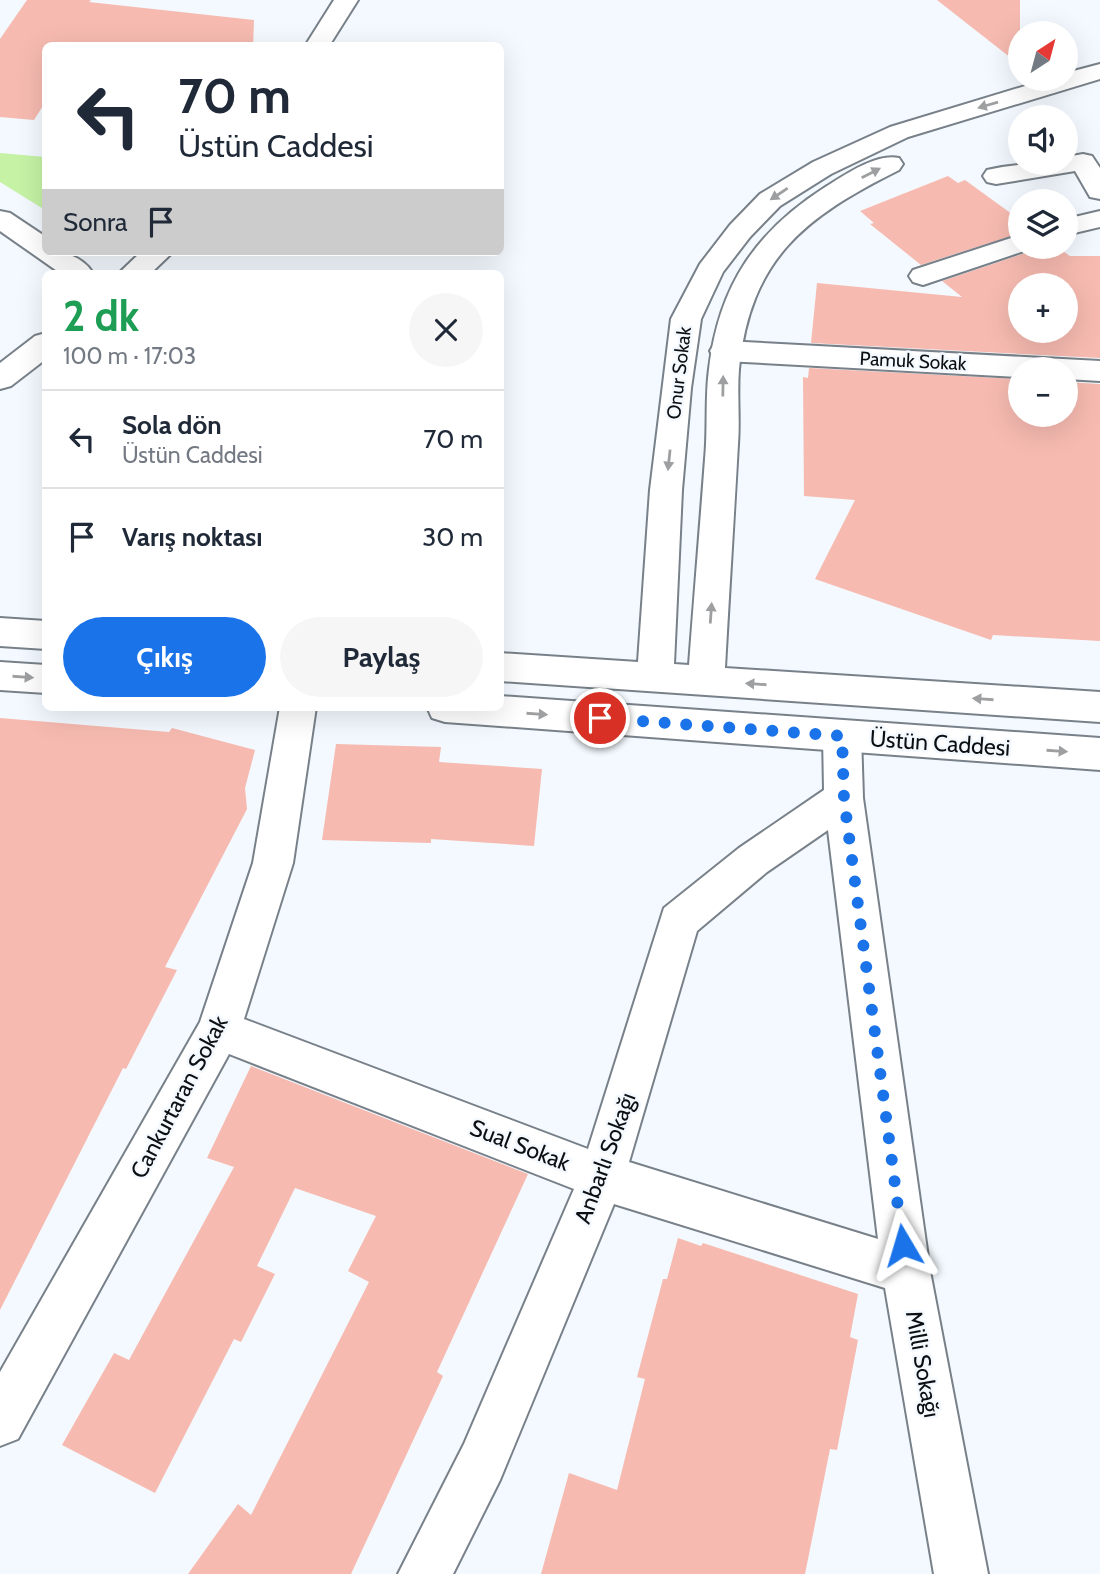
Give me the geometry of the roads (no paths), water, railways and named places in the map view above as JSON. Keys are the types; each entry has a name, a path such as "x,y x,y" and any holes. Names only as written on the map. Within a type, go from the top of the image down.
{"street":[{"path":"320,42 346,0"},
{"name":"Onur Sokak","path":"655,677 666,490 680,360 686,319 710,270 740,231 770,200 822,169 899,132 1100,71"},
{"name":"Onur Sokak","path":"706,681 724,420 722,387 725,351 736,307 751,272 796,218 822,199 929,148 998,123 1100,96"},
{"path":"996,176 1083,162 1100,191"},
{"path":"0,219 42,248"},
{"path":"1078,224 1100,219"},
{"path":"923,276 1008,247"},
{"path":"54,256 75,270"},
{"path":"137,270 154,256"},
{"path":"0,379 42,346"},
{"name":"Pamuk Sokak","path":"725,351 1100,371"},
{"path":"0,632 42,635"},
{"name":"Üstün Caddesi","path":"504,667 1100,707"},
{"path":"0,676 42,679"},
{"name":"Cankurtaran Sokak","path":"0,1421 219,1030 273,863 297,711"},
{"name":"Üstün Caddesi","path":"500,711 1100,754"},
{"name":"Milli Sokağı","path":"842,736 844,799 906,1271 961,1574"},
{"name":"Anbarlı Sokağı","path":"425,1574 482,1462 602,1177 679,921 753,860 844,799"},
{"name":"Sual Sokak","path":"219,1030 602,1177 906,1271"}]}
